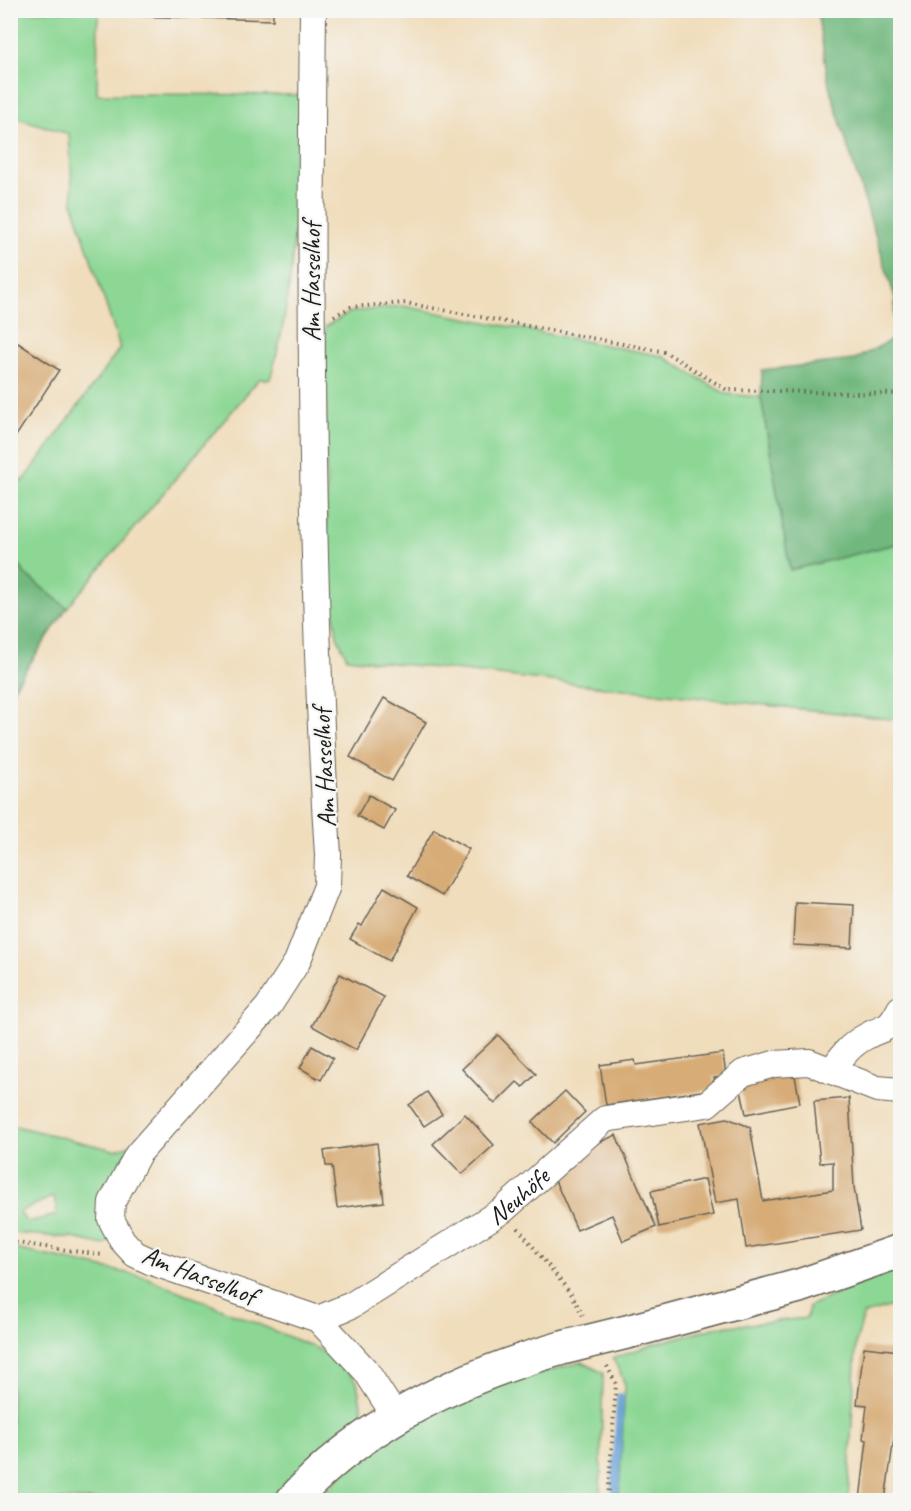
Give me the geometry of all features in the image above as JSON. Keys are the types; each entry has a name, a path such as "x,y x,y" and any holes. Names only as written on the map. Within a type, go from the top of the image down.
{"street":[{"name":"Am Hasselhof","path":"313,10 310,329 314,559 328,855 327,886 297,962 268,1007 138,1155 112,1202 111,1219 122,1240 135,1254 152,1262 318,1319"},
{"path":"832,1071 852,1046 866,1036 883,1031 892,1024 900,1009"},
{"name":"Neuhöfe","path":"318,1319 352,1305 503,1210 605,1119 707,1104 743,1073 774,1064 809,1062 877,1089 900,1091"},
{"path":"293,1500 347,1451 395,1416 456,1384 509,1363 799,1286 900,1251"},
{"path":"318,1319 366,1371 395,1416"}],"path":[{"path":"310,329 351,307 406,303 665,352 728,390 900,394"},
{"path":"503,1210 572,1295 587,1325"},
{"path":"10,1242 102,1255 135,1254"},
{"path":"606,1364 616,1384 608,1500"}],"green space":[{"path":"11,11 98,11 97,94 300,95 294,238 285,311 270,379 259,379 67,608 25,574 11,552 10,472 23,482 120,348 73,204 69,134 11,116"},
{"path":"817,11 900,11 900,543 790,570 761,397 762,370 854,360 893,339 895,298 829,86"},
{"path":"403,306 662,356 726,394 761,397 790,570 900,543 900,720 347,658 337,636 327,561 326,326 351,312"},
{"path":"11,552 25,574 67,608 11,692"},
{"path":"11,1125 114,1150 131,1145 113,1238 104,1245 73,1238 11,1233","holes":["54,1196 57,1215 27,1222 19,1212"]},
{"path":"11,1248 145,1277 318,1349 345,1368 357,1382 363,1416 270,1500 11,1500"},
{"path":"900,1266 900,1304 864,1314 856,1343 848,1500 619,1500 625,1384 613,1358 660,1342 718,1327 807,1318 809,1306"},
{"path":"582,1362 603,1373 600,1500 316,1500 372,1449 413,1419 483,1389"}],"building":[{"path":"135,10 273,10 273,20 135,16"},
{"path":"18,343 59,370 16,436 10,432 10,354"},
{"path":"384,698 426,722 392,781 350,757"},
{"path":"369,795 395,810 384,830 357,816"},
{"path":"434,829 469,849 442,896 407,876"},
{"path":"384,887 418,907 389,961 350,939 359,924 362,926"},
{"path":"795,902 854,905 852,948 793,945"},
{"path":"340,974 384,997 356,1050 312,1026"},
{"path":"498,1035 536,1074 523,1087 517,1082 495,1104 462,1069"},
{"path":"312,1046 333,1058 321,1080 300,1068"},
{"path":"723,1053 726,1076 714,1077 715,1089 606,1105 600,1065 635,1060 636,1065"},
{"path":"794,1071 800,1103 746,1114 739,1081"},
{"path":"565,1091 585,1112 553,1143 532,1122"},
{"path":"427,1092 442,1114 424,1126 409,1105"},
{"path":"849,1098 854,1187 861,1230 746,1248 739,1199 715,1203 700,1123 727,1118 750,1127 763,1201 833,1190 833,1162 820,1163 814,1101"},
{"path":"465,1114 494,1145 462,1174 433,1144"},
{"path":"616,1135 656,1227 623,1241 612,1215 577,1230 553,1176 569,1169 564,1158"},
{"path":"377,1143 384,1202 337,1208 332,1166 326,1166 324,1151"},
{"path":"705,1179 713,1215 659,1227 651,1191"},
{"path":"864,1347 900,1351 900,1397 885,1500 860,1500 867,1440 863,1439 867,1405 857,1404"}],"waterway":[{"path":"615,1500 620,1397"}]}
